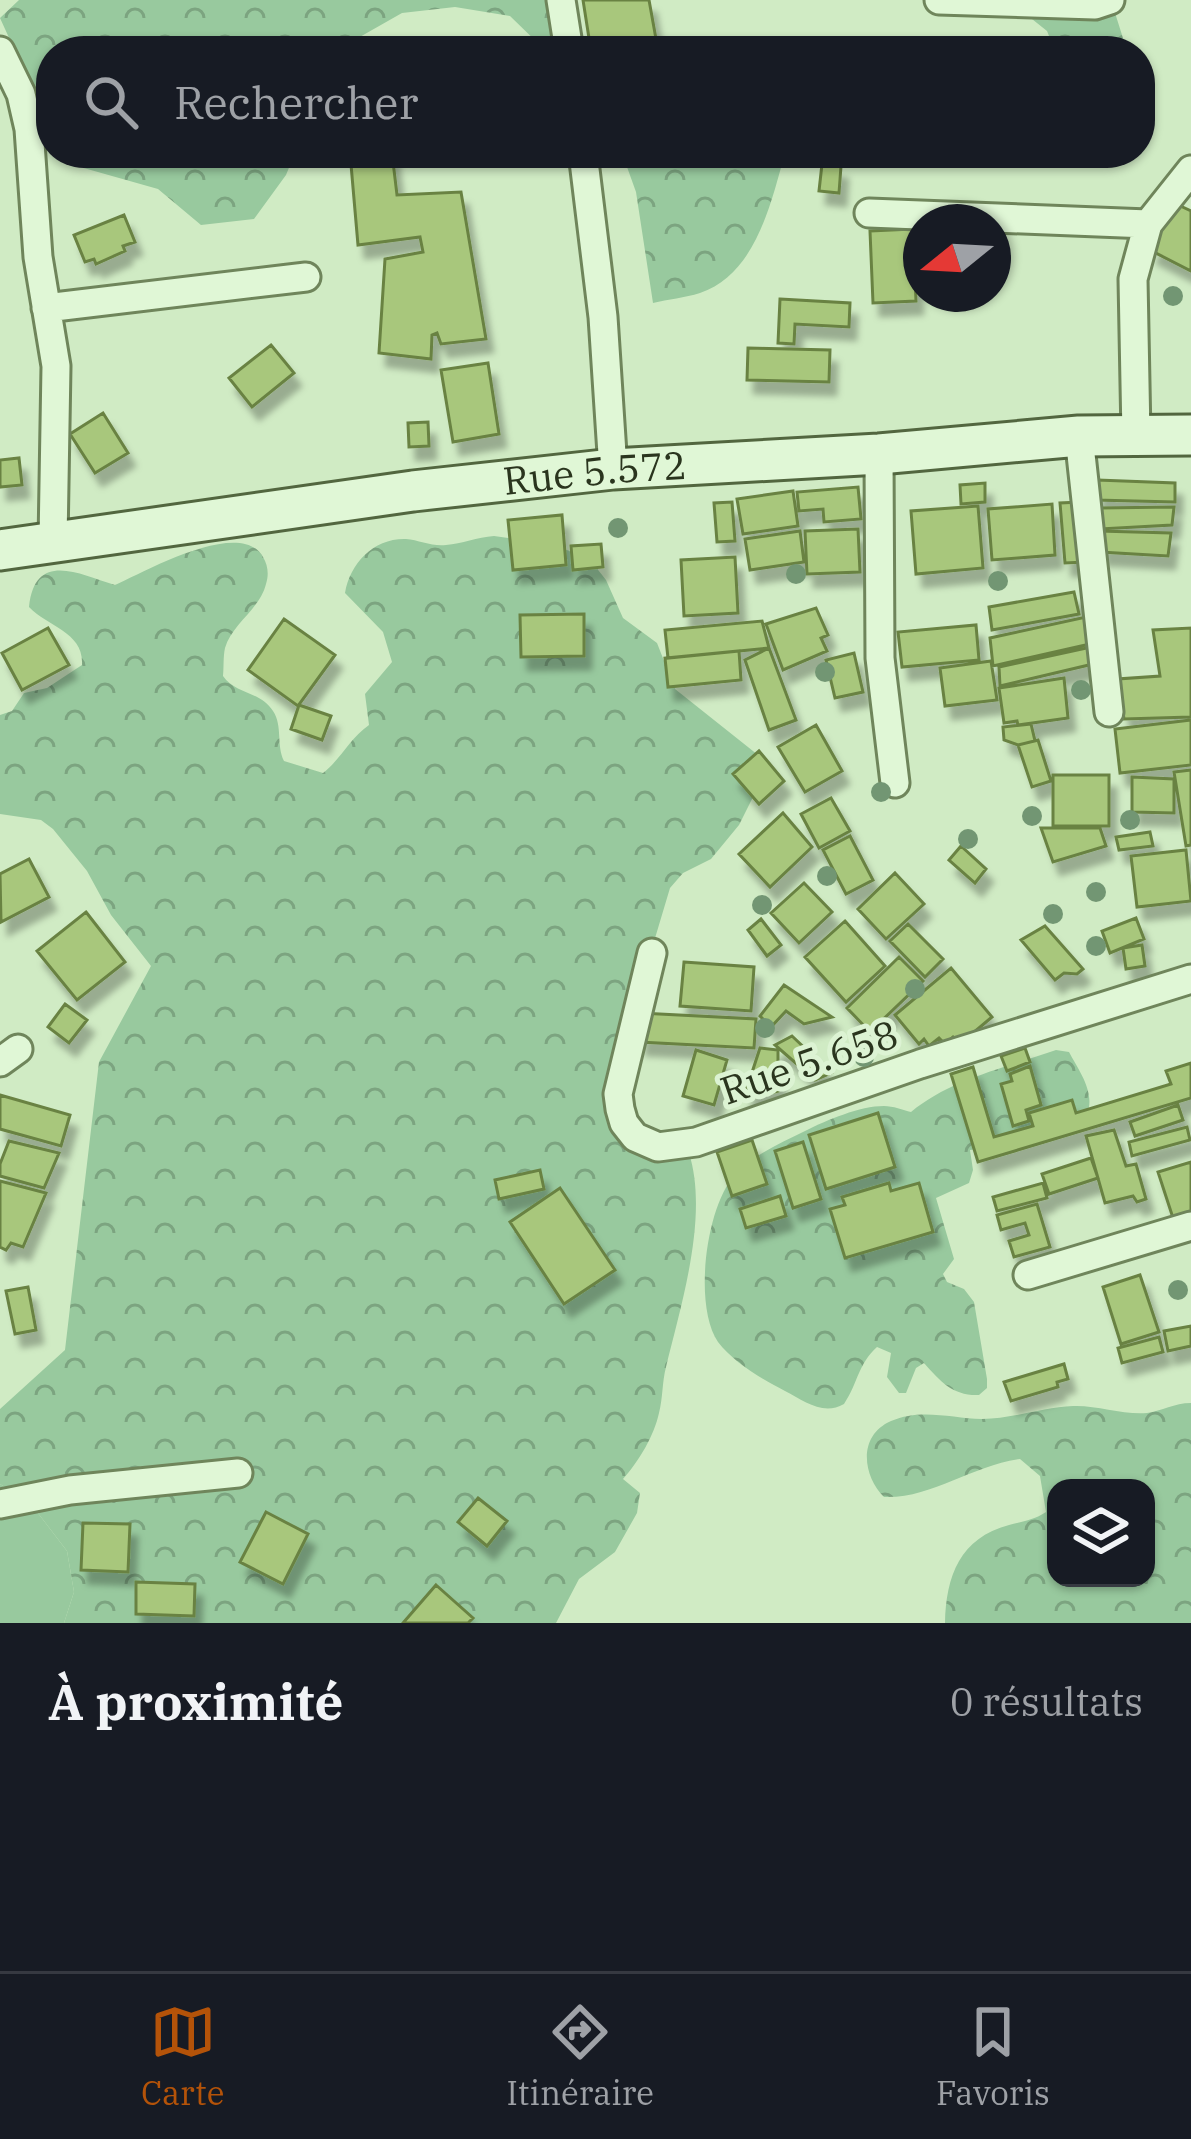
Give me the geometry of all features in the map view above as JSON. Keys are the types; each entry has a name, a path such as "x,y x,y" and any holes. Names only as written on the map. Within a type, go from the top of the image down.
{"street":[{"path":"561,0 567,36"},
{"path":"939,0 1094,5 1110,0"},
{"path":"0,51 21,94 29,129 38,257 56,366 53,542"},
{"path":"585,168 603,317 613,469"},
{"path":"1136,436 1133,279 1148,224 1191,170"},
{"path":"869,213 1148,224"},
{"path":"46,308 306,277"},
{"name":"Rue 5.572","path":"0,550 412,490 613,469 879,454 1079,436 1191,435"},
{"path":"1079,436 1109,712"},
{"path":"879,454 880,658 896,784"},
{"name":"Rue 5.658","path":"652,953 618,1094 624,1123 635,1136 658,1147 696,1142 920,1064 1191,979"},
{"path":"1028,1275 1191,1226"},
{"path":"0,1504 70,1490 238,1473"}],"green space":[{"path":"19,0 558,0 571,36 531,36 510,16 455,7 402,13 362,36 36,36 36,97 0,18"},
{"path":"1008,0 1111,0 1122,36 1049,36"},
{"path":"84,168 289,168 254,219 201,225 158,189"},
{"path":"627,168 781,168 758,235 735,270 700,293 653,303 636,192"},
{"path":"494,536 548,544 576,553 595,566 623,618 657,643 675,689 758,755 759,785 739,825 711,859 683,873 670,888 647,965 627,1128 689,1153 696,1204 691,1260 659,1413 645,1448 623,1479 640,1493 637,1513 615,1552 579,1579 556,1623 64,1623 74,1592 67,1551 31,1504 0,1484 0,1409 65,1350 99,1062 151,966 53,829 41,820 0,814 0,715 12,711 24,693 47,688 82,665 71,637 29,607 33,589 49,572 74,572 115,585 192,551 235,543 252,546 265,560 267,581 229,639 223,676 273,711 284,761 323,773 369,725 365,694 392,662 383,632 345,593 358,562 374,548 394,540 441,545"},
{"path":"1056,1050 1069,1052 1085,1083 1086,1116 1020,1144 970,1150 973,1170 969,1183 936,1198 954,1259 943,1274 974,1302 987,1388 979,1395 955,1390 924,1363 916,1368 906,1393 899,1393 887,1377 891,1353 877,1347 844,1404 821,1408 758,1376 724,1349 710,1325 706,1305 706,1256 717,1209 742,1168 833,1118 875,1107 911,1112 961,1082"},
{"path":"1191,1403 1191,1623 945,1623 953,1575 967,1549 992,1531 1046,1512 1040,1476 1020,1459 918,1493 884,1497 871,1478 867,1457 880,1428 913,1415 994,1418 1073,1406 1147,1413"},
{"path":"0,1484 31,1504 67,1551 74,1592 64,1623 0,1623"}],"building":[{"path":"583,0 649,0 655,36 589,36"},
{"path":"351,168 394,168 397,195 461,192 486,339 441,344 437,333 432,335 431,359 379,353 385,259 423,252 420,237 358,245"},
{"path":"822,168 841,168 839,193 819,191"},
{"path":"1174,203 1191,211 1191,271 1150,250"},
{"path":"124,215 135,242 96,264 94,259 85,262 74,235"},
{"path":"903,229 903,302 873,303 870,231"},
{"path":"780,299 850,303 849,327 795,324 794,344 778,343"},
{"path":"271,345 294,373 252,407 229,378"},
{"path":"748,348 830,350 829,382 747,380"},
{"path":"488,363 499,434 453,442 441,370"},
{"path":"103,413 128,453 95,473 70,434"},
{"path":"428,422 429,446 409,447 408,423"},
{"path":"19,458 22,485 0,487 0,460"},
{"path":"1097,480 1175,483 1175,502 1095,500"},
{"path":"985,483 985,502 961,504 960,485"},
{"path":"858,487 861,519 824,522 823,509 799,511 797,492"},
{"path":"793,491 798,526 743,534 737,499"},
{"path":"732,502 735,541 717,542 714,503"},
{"path":"1080,502 1085,562 1065,563 1060,503"},
{"path":"1052,504 1055,555 992,560 988,509"},
{"path":"978,506 983,568 916,574 911,511"},
{"path":"1174,507 1172,525 1100,529 1099,508"},
{"path":"562,515 566,565 513,570 508,520"},
{"path":"858,529 860,572 807,574 805,531"},
{"path":"800,531 804,562 750,570 745,539"},
{"path":"1098,531 1171,533 1168,556 1100,552"},
{"path":"601,544 603,567 573,570 571,546"},
{"path":"735,557 738,613 684,616 681,560"},
{"path":"1074,592 1079,614 992,630 989,607"},
{"path":"816,608 828,635 821,638 827,651 783,670 766,624"},
{"path":"584,614 584,656 521,657 520,615"},
{"path":"1086,617 1090,644 993,666 990,638"},
{"path":"284,619 335,655 298,706 248,670"},
{"path":"762,621 769,648 668,658 665,630"},
{"path":"976,625 979,660 902,667 898,632"},
{"path":"48,628 69,665 22,690 2,653"},
{"path":"1191,628 1191,717 1124,719 1118,679 1160,676 1153,630"},
{"path":"1091,647 1093,664 1000,686 999,667"},
{"path":"769,648 796,720 769,730 745,660"},
{"path":"739,651 741,680 668,687 665,658"},
{"path":"854,653 863,692 835,698 826,660"},
{"path":"991,661 997,700 945,706 940,668"},
{"path":"1064,678 1068,718 1004,723 999,688"},
{"path":"299,705 331,716 322,740 291,729"},
{"path":"1191,720 1191,765 1120,773 1115,729"},
{"path":"1031,724 1035,741 1018,745 1004,740 1003,727"},
{"path":"816,725 842,771 805,792 778,747"},
{"path":"1038,740 1051,781 1032,787 1018,745"},
{"path":"759,751 784,781 759,804 733,774"},
{"path":"1191,770 1191,845 1186,846 1174,772"},
{"path":"1053,775 1109,775 1109,826 1053,826"},
{"path":"1132,777 1174,779 1174,813 1132,812"},
{"path":"831,798 850,831 819,848 801,814"},
{"path":"783,813 812,847 770,887 739,854"},
{"path":"1041,828 1100,828 1106,846 1053,862"},
{"path":"1150,832 1153,846 1119,850 1116,837"},
{"path":"850,836 873,880 846,894 823,850"},
{"path":"961,846 986,869 975,883 949,860"},
{"path":"1186,850 1191,901 1137,907 1131,856"},
{"path":"29,859 49,897 1,922 0,874"},
{"path":"895,873 924,904 886,939 858,909"},
{"path":"804,883 832,912 799,943 771,913"},
{"path":"86,912 125,962 77,1000 37,951"},
{"path":"1136,918 1144,939 1110,953 1102,931"},
{"path":"761,919 781,945 767,956 748,930"},
{"path":"845,921 885,966 846,1002 805,957"},
{"path":"908,924 943,959 925,977 890,941"},
{"path":"1045,926 1083,969 1077,974 1064,973 1055,980 1021,940"},
{"path":"1142,945 1145,966 1126,969 1123,948"},
{"path":"899,957 923,981 870,1032 847,1008"},
{"path":"684,962 754,967 751,1011 680,1006"},
{"path":"951,968 992,1017 960,1044 953,1037 945,1044 939,1038 929,1046 924,1039 919,1044 895,1015"},
{"path":"784,985 832,1017 804,1024 786,1011 771,1027 760,1016"},
{"path":"65,1004 87,1020 69,1043 48,1027"},
{"path":"640,1013 756,1019 754,1048 639,1042"},
{"path":"792,1036 831,1073 815,1080 775,1045"},
{"path":"760,1048 778,1050 778,1091 743,1100"},
{"path":"1025,1048 1030,1062 1007,1071 1001,1056"},
{"path":"696,1050 727,1060 714,1105 683,1096"},
{"path":"1191,1063 1191,1098 978,1162 951,1074 973,1067 994,1137 1033,1126 1029,1113 1072,1100 1076,1113 1171,1084 1166,1071"},
{"path":"1030,1066 1041,1105 1026,1110 1029,1121 1013,1126 1001,1084 1012,1081 1010,1074"},
{"path":"0,1095 70,1115 61,1146 0,1129"},
{"path":"1178,1105 1183,1120 1135,1136 1130,1122"},
{"path":"878,1113 895,1167 826,1189 809,1135"},
{"path":"1187,1127 1190,1140 1132,1156 1129,1142"},
{"path":"1114,1130 1126,1166 1136,1164 1146,1199 1137,1202 1133,1196 1105,1203 1086,1136"},
{"path":"752,1140 767,1184 732,1196 717,1152"},
{"path":"9,1141 59,1153 44,1188 0,1176"},
{"path":"803,1142 821,1199 793,1208 775,1151"},
{"path":"1091,1158 1098,1178 1049,1194 1042,1174"},
{"path":"1191,1162 1191,1217 1173,1218 1158,1172"},
{"path":"540,1170 544,1189 499,1199 495,1180"},
{"path":"0,1181 46,1193 23,1247 11,1243 6,1250 0,1247"},
{"path":"889,1183 891,1191 919,1183 933,1232 845,1258 830,1209 845,1205 842,1197"},
{"path":"1043,1183 1047,1198 997,1211 993,1197"},
{"path":"560,1188 615,1270 564,1304 510,1222"},
{"path":"780,1196 786,1216 746,1228 740,1209"},
{"path":"1037,1204 1050,1247 1014,1257 1009,1241 1029,1235 1025,1223 1001,1230 997,1215"},
{"path":"1140,1275 1159,1332 1121,1344 1103,1287"},
{"path":"28,1287 36,1330 15,1334 6,1291"},
{"path":"1191,1326 1191,1346 1168,1351 1164,1331"},
{"path":"1159,1337 1163,1352 1122,1363 1118,1348"},
{"path":"1064,1364 1068,1379 1057,1382 1058,1387 1011,1401 1004,1382"},
{"path":"478,1498 507,1521 487,1546 458,1522"},
{"path":"266,1512 308,1534 283,1584 240,1562"},
{"path":"83,1523 130,1524 128,1572 81,1570"},
{"path":"136,1582 195,1584 194,1616 136,1614"},
{"path":"436,1585 473,1618 468,1623 403,1623"}]}
